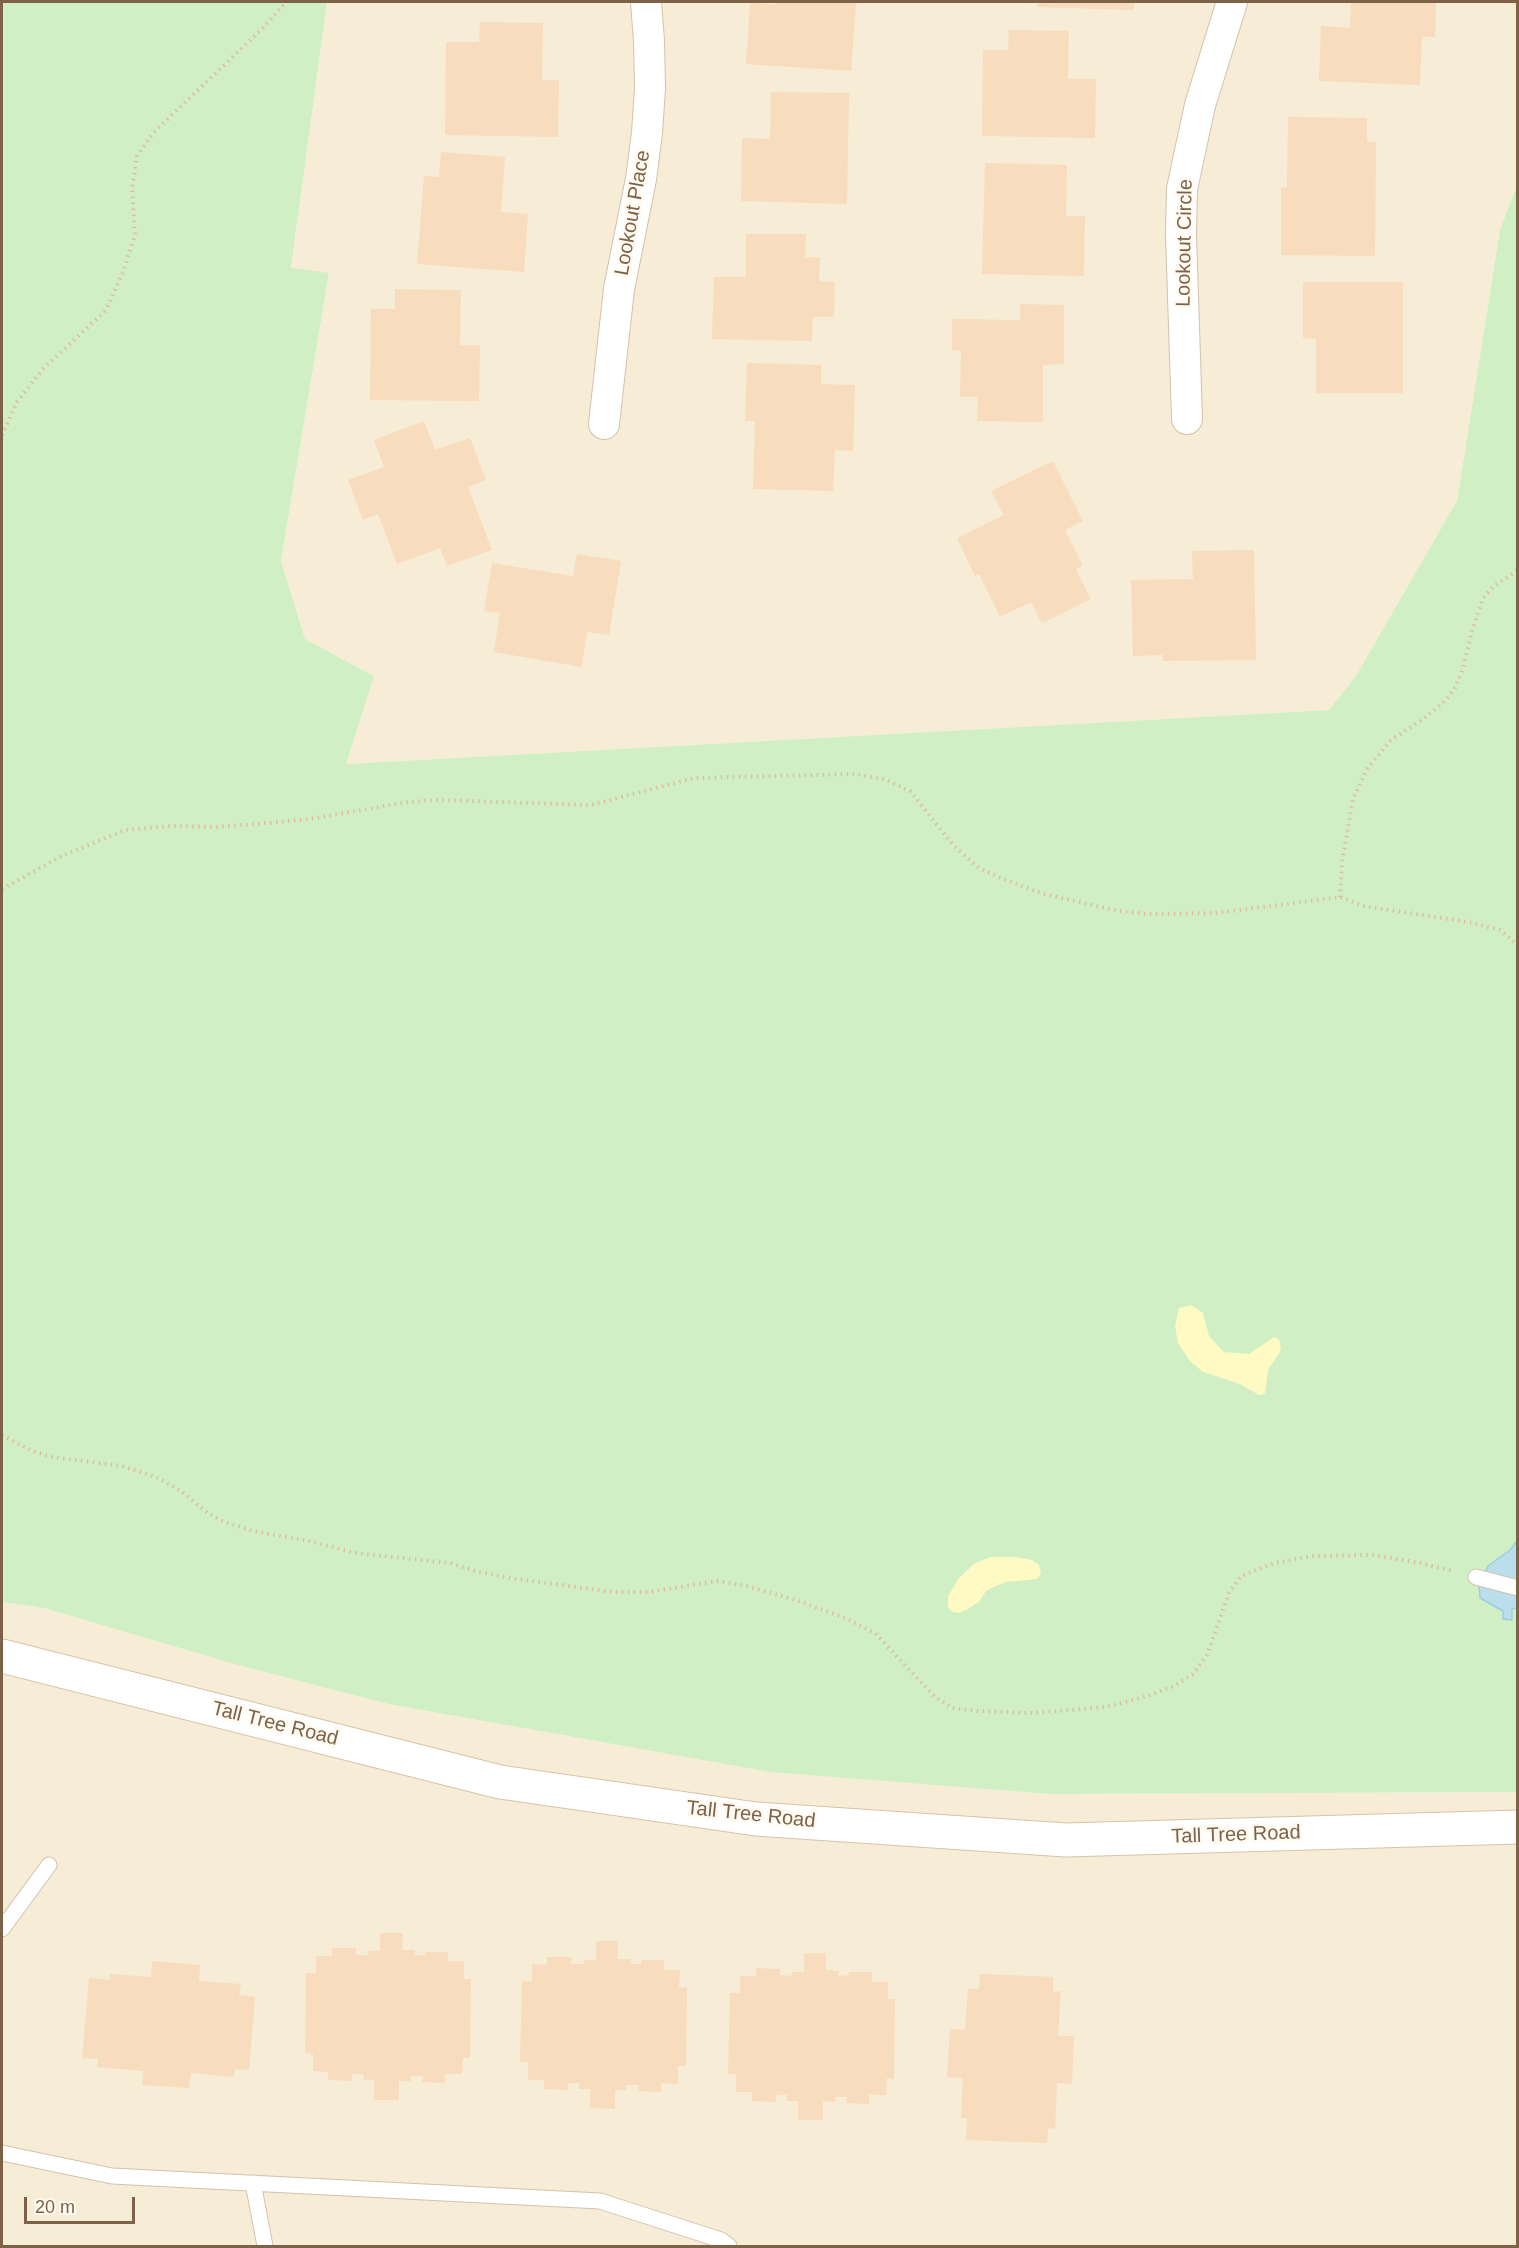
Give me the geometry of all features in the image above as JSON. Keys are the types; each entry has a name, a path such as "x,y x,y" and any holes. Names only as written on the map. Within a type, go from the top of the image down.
{"street":[{"name":"Lookout Place","path":"604,424 619,289 647,133 650,88 646,2"},
{"name":"Lookout Circle","path":"1187,419 1181,235 1182,189 1200,105 1232,2"},
{"name":"Tall Tree Road","path":"2,1656 500,1782 756,1818 1066,1840 1518,1827"}],"lane":[{"path":"1476,1577 1518,1588"},
{"path":"2,1929 49,1865"},
{"path":"2,2153 112,2176 600,2201 721,2240 729,2247"},
{"path":"253,2183 265,2247"}],"path":[{"path":"2,435 17,402 43,369 106,310 123,272 135,235 132,188 137,156 153,133 263,28 286,2"},
{"path":"1340,897 1342,863 1353,800 1367,768 1390,741 1423,719 1443,703 1454,690 1463,669 1472,631 1484,598 1493,587 1518,570"},
{"path":"2,889 62,856 125,830 268,823 436,800 591,805 694,778 855,774 884,779 910,791 953,845 979,868 1044,894 1119,910 1158,914 1217,913 1340,897 1363,906 1468,922 1500,930 1518,945"},
{"path":"2,1435 32,1451 52,1457 122,1466 139,1471 181,1491 209,1514 225,1522 253,1531 309,1541 355,1553 450,1563 510,1578 613,1592 649,1592 717,1581 746,1586 796,1600 875,1633 934,1696 952,1708 978,1711 1035,1713 1106,1707 1148,1696 1174,1686 1192,1674 1207,1655 1229,1593 1241,1576 1274,1563 1313,1556 1372,1555 1420,1563 1476,1577"}],"shaded area":[{"path":"327,2 1517,2 1517,185 1500,230 1457,501 1356,677 1329,710 345,764 374,676 305,639 281,561 329,274 291,269"},
{"path":"2,1602 44,1608 234,1664 388,1704 591,1740 1051,1794 1517,1792 1517,2246 2,2246"}],"green space":[{"path":"2,2 327,2 291,268 329,273 281,561 305,639 374,676 346,764 1329,710 1356,676 1457,501 1500,230 1517,185 1517,1792 1051,1794 771,1772 388,1704 234,1664 44,1608 2,1602"}],"sand":[{"path":"1191,1305 1203,1313 1209,1336 1224,1352 1249,1354 1274,1337 1279,1339 1281,1350 1268,1370 1265,1394 1259,1395 1240,1384 1203,1372 1190,1361 1178,1343 1175,1326 1179,1308"},
{"path":"991,1557 1016,1557 1032,1560 1039,1565 1041,1574 1037,1579 1006,1582 996,1586 986,1591 979,1602 966,1610 959,1613 953,1612 948,1607 948,1596 959,1578 975,1563"}],"water":[{"path":"1517,1541 1517,1608 1512,1609 1512,1620 1503,1619 1503,1611 1480,1598 1479,1586 1488,1566 1510,1550"}],"building":[{"path":"776,2 856,2 851,71 746,64 750,3 776,5"},
{"path":"1037,2 1134,2 1134,10 1037,7"},
{"path":"1351,2 1436,2 1435,37 1422,37 1420,85 1319,81 1321,26 1350,28"},
{"path":"480,22 543,23 542,80 559,80 558,137 445,135 446,42 479,42"},
{"path":"1009,30 1069,31 1068,79 1096,79 1095,138 982,136 983,50 1008,50"},
{"path":"771,92 849,93 847,204 741,201 742,138 770,139"},
{"path":"1288,117 1367,118 1367,142 1376,142 1375,256 1281,255 1281,187 1287,188"},
{"path":"441,152 505,157 501,212 528,214 524,272 417,264 424,176 439,177"},
{"path":"985,163 1067,165 1066,216 1085,216 1084,276 982,274"},
{"path":"746,234 806,234 805,257 820,257 819,281 835,282 834,317 813,317 812,341 712,339 714,277 746,277"},
{"path":"1303,282 1403,282 1403,393 1316,393 1316,339 1303,338"},
{"path":"395,289 461,290 460,345 480,345 479,401 370,400 371,309 395,309"},
{"path":"1020,304 1064,305 1064,364 1043,365 1043,422 977,421 978,397 960,397 961,351 952,350 952,319 1020,320"},
{"path":"747,363 821,365 821,384 855,385 853,451 835,450 833,491 753,489 755,421 745,421"},
{"path":"424,421 435,450 470,438 486,480 468,487 492,550 447,566 440,548 397,564 378,514 363,520 348,480 384,467 374,440"},
{"path":"1053,461 1083,521 1065,530 1083,566 1076,569 1091,599 1042,623 1031,602 1000,617 979,574 975,576 957,538 1004,515 991,491"},
{"path":"1254,550 1256,660 1163,661 1163,655 1133,656 1131,580 1193,579 1192,551"},
{"path":"577,554 621,561 609,635 587,632 582,667 494,652 500,613 484,611 492,563 573,576"},
{"path":"380,1933 403,1933 402,1950 415,1950 415,1955 425,1955 425,1952 448,1952 448,1961 464,1961 464,1979 471,1979 470,2058 463,2058 462,2074 445,2074 445,2083 422,2082 423,2076 411,2076 411,2081 399,2081 399,2100 374,2100 374,2080 364,2080 363,2074 352,2074 352,2081 328,2080 328,2072 313,2071 313,2054 305,2053 306,1973 316,1973 316,1956 332,1956 332,1948 356,1948 356,1955 368,1955 368,1951 380,1951"},
{"path":"596,1941 618,1941 618,1959 631,1959 630,1964 641,1964 641,1960 664,1960 664,1970 680,1970 679,1987 687,1988 686,2066 678,2066 678,2084 661,2083 661,2092 638,2091 639,2085 626,2085 626,2090 615,2090 615,2109 590,2108 590,2089 579,2089 579,2083 568,2083 568,2090 544,2089 544,2080 528,2080 528,2062 520,2062 522,1981 532,1982 532,1964 547,1965 547,1957 572,1957 571,1964 584,1964 584,1960 596,1960"},
{"path":"804,1953 826,1953 826,1970 839,1971 838,1976 849,1975 849,1972 872,1972 872,1982 888,1982 888,1999 895,1999 894,2079 887,2078 886,2095 869,2095 869,2104 846,2103 847,2097 835,2097 835,2102 823,2101 823,2120 798,2120 798,2101 787,2101 787,2095 776,2095 776,2102 752,2101 752,2092 736,2092 736,2074 728,2074 730,1993 740,1993 740,1976 756,1976 756,1968 780,1969 780,1975 792,1976 792,1972 804,1972"},
{"path":"152,1961 200,1965 199,1981 241,1984 239,1995 255,1997 249,2070 235,2069 234,2077 191,2073 189,2088 142,2085 143,2071 97,2067 98,2059 82,2058 89,1978 110,1980 110,1974 151,1977"},
{"path":"980,1974 1053,1977 1053,1992 1061,1991 1058,2036 1074,2036 1072,2084 1057,2083 1055,2129 1048,2128 1047,2143 966,2140 967,2118 961,2118 963,2078 947,2077 950,2029 965,2030 968,1989 979,1989"}]}
